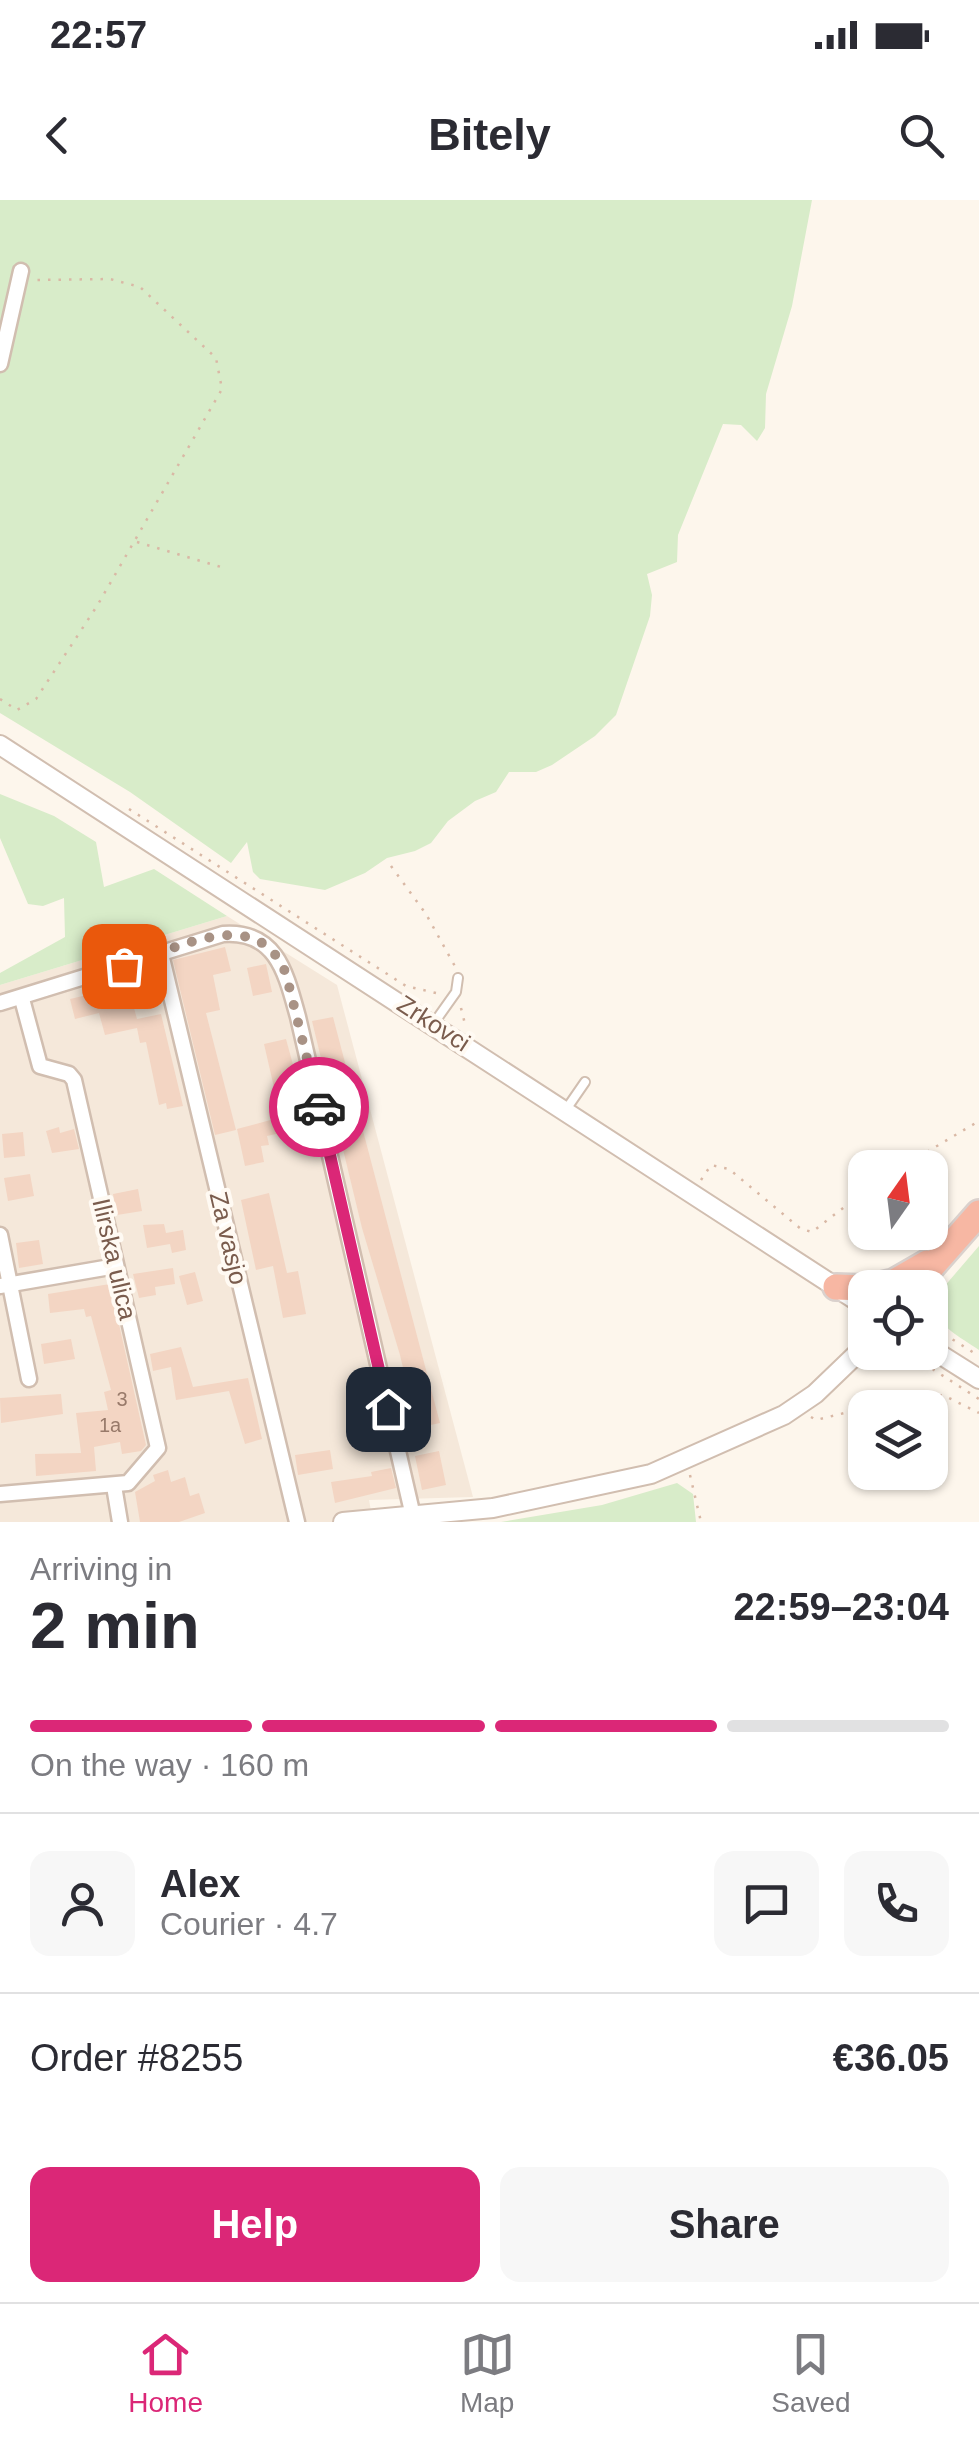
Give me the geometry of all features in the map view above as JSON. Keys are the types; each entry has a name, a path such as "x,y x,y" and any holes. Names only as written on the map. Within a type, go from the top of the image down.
{"highway":[{"path":"929,1270 979,1212"},
{"path":"948,1277 979,1234"},
{"path":"912,1270 937,1261"},
{"path":"836,1287 848,1287"}],"street":[{"path":"0,364 20,276"},
{"name":"Zrkovci","path":"0,746 434,1022 564,1112 848,1295"},
{"path":"0,1003 223,934 243,933 279,956 413,1516"},
{"name":"Za vasjo","path":"161,954 297,1522"},
{"name":"Ilirska ulica","path":"22,999 40,1066 68,1074 74,1080 158,1448 141,1472 128,1483 114,1486"},
{"path":"0,1235 5,1285 29,1379"},
{"path":"5,1285 116,1266"},
{"path":"948,1360 979,1380"},
{"path":"343,1522 545,1500 612,1486 686,1462 799,1406 848,1361"},
{"path":"0,1494 114,1486 120,1522"}],"lane":[{"path":"434,1022 456,992 458,978"},
{"path":"564,1112 586,1082"}],"path":[{"path":"0,698 7,708 17,710 36,699 217,404 223,374 216,358 140,287 110,279 20,276"},
{"path":"135,541 221,567"},
{"path":"130,809 406,986 440,994"},
{"path":"391,866 456,964 458,978"},
{"path":"461,1008 467,1028"},
{"path":"930,1150 979,1121"},
{"path":"692,1194 711,1165 718,1165 801,1228 812,1232 848,1204"},
{"path":"948,1337 979,1356"},
{"path":"934,1370 979,1399"},
{"path":"948,1398 979,1413"},
{"path":"799,1406 816,1420 848,1412"},
{"path":"686,1462 701,1522"}],"shaded area":[{"path":"227,916 337,985 473,1497 369,1500 373,1522 0,1522 0,985"}],"green space":[{"path":"0,200 812,200 792,306 766,394 765,428 757,441 741,425 723,424 678,535 677,562 647,574 652,595 650,616 616,715 595,736 552,765 536,772 509,772 496,792 475,801 448,821 431,843 387,858 365,873 325,890 260,879 253,872 247,842 231,863 130,792 0,713"},
{"path":"0,794 54,816 96,842 104,887 154,869 227,916 0,985 0,973 65,937 64,898 43,906 28,904 0,838"},
{"path":"979,1246 979,1350 948,1328 948,1282"},
{"path":"677,1483 693,1494 696,1522 501,1522 602,1505"}],"building":[{"path":"225,947 231,971 213,975 220,1010 206,1013 236,1130 215,1135 173,960"},
{"path":"266,964 272,992 253,996 247,968"},
{"path":"104,991 109,1009 134,1008 137,1019 161,1014 183,1106 167,1109 166,1103 159,1105 146,1042 140,1043 137,1028 105,1035 99,1013 75,1019 70,999"},
{"path":"333,1017 440,1423 407,1430 402,1408 412,1406 362,1228 312,1021"},
{"path":"286,1039 299,1087 275,1092 264,1044"},
{"path":"304,1111 308,1127 267,1136 269,1145 261,1146 264,1162 245,1166 237,1129"},
{"path":"59,1127 60,1133 74,1129 79,1149 52,1153 46,1131"},
{"path":"23,1132 25,1156 4,1158 2,1134"},
{"path":"30,1174 34,1196 8,1201 4,1178"},
{"path":"138,1189 142,1211 117,1215 113,1194"},
{"path":"269,1193 287,1273 298,1271 306,1314 283,1318 273,1266 256,1270 241,1200"},
{"path":"164,1224 166,1233 183,1230 186,1250 172,1253 170,1244 147,1248 143,1225"},
{"path":"39,1240 43,1264 19,1268 16,1243"},
{"path":"173,1268 175,1284 155,1287 156,1295 139,1298 133,1274"},
{"path":"195,1272 203,1301 187,1305 179,1276"},
{"path":"110,1284 146,1445 141,1451 122,1454 120,1442 94,1447 96,1471 36,1476 35,1454 81,1453 76,1413 108,1410 104,1392 111,1390 91,1316 86,1317 84,1309 50,1313 48,1294"},
{"path":"71,1339 75,1359 44,1364 41,1344"},
{"path":"181,1347 193,1387 248,1378 262,1439 245,1444 229,1391 176,1400 171,1367 153,1371 150,1354"},
{"path":"61,1394 63,1414 1,1423 0,1398"},
{"path":"376,1405 382,1428 361,1432 356,1409"},
{"path":"330,1450 333,1469 298,1475 295,1455"},
{"path":"439,1451 446,1485 422,1490 415,1456"},
{"path":"391,1468 396,1488 335,1503 331,1482 372,1476 371,1472"},
{"path":"168,1470 171,1482 185,1477 190,1496 199,1493 205,1513 179,1522 140,1522 135,1492 155,1481 153,1475"}],"way so far":[{"path":"124,966 223,934 243,933 262,942 279,956 286,974 319,1107"}],"route":[{"path":"319,1107 388,1409"}]}
